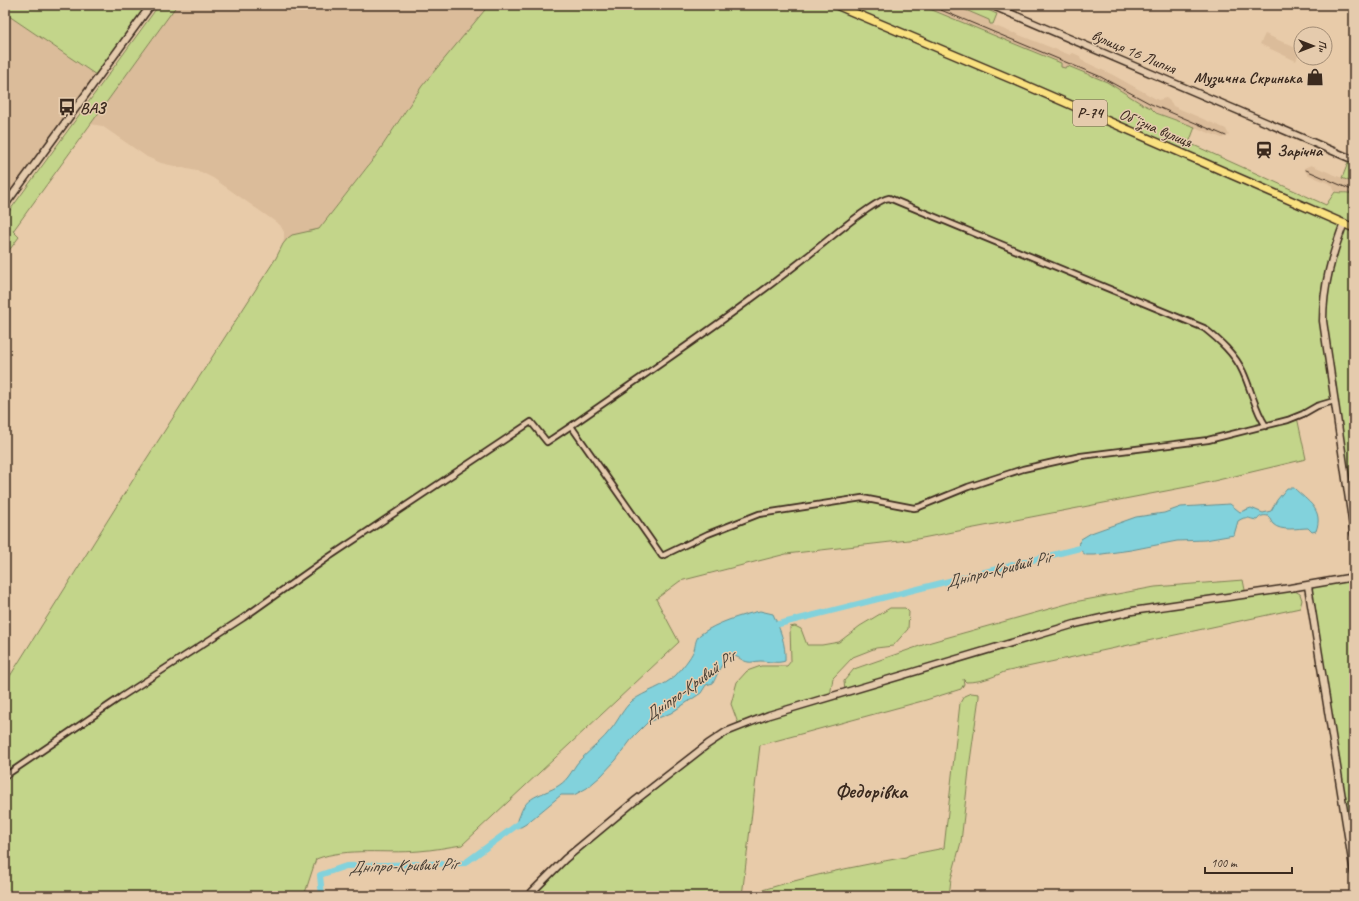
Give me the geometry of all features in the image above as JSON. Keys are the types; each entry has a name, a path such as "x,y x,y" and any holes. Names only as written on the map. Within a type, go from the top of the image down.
{"main road":[{"path":"5,205 151,5"},
{"name":"Обʼїзна вулиця","path":"836,5 1024,84 1354,228"},
{"name":"вулиця 16 Липня","path":"991,5 1354,160"},
{"path":"1344,224 1327,276 1323,304 1326,344 1354,534"},
{"path":"528,896 565,859 642,795 708,744 726,732 754,720 1074,624 1132,611 1308,586 1354,577"},
{"path":"1308,586 1354,873"}],"street":[{"path":"5,776 132,689 243,618 329,557 531,422 547,442 752,298 798,264 842,228 881,200 889,198 1204,328 1220,342 1237,361 1261,418 1266,426"},
{"path":"571,426 662,556 708,534 759,514 862,498 914,508 968,487 1023,469 1081,456 1208,440 1288,420 1317,406 1334,401"}],"shaded area":[{"path":"5,5 10,5 9,16 99,77 5,205"},
{"path":"177,5 489,5 406,109 375,156 319,229 288,238 283,244 284,232 280,225 213,178 201,172 161,163 147,157 102,126 90,124"},
{"path":"920,5 954,5 989,20 990,24 1070,55 1073,53 1080,56 1081,60 1113,75 1158,100 1166,98 1173,106 1226,129 1229,135 1222,138 1156,112 1107,82 1061,67 1061,63"},
{"path":"1265,34 1293,47 1293,60 1260,44"},
{"path":"1311,165 1354,183 1354,195 1347,192 1335,192 1332,185 1307,174 1304,168"}],"green space":[{"path":"10,5 151,5 99,77 9,16"},
{"path":"159,5 177,5 13,231 19,237 5,256 5,217"},
{"path":"489,5 920,5 1061,63 1061,67 1065,68 1068,66 1107,82 1151,108 1156,113 1195,127 1189,143 1326,205 1335,192 1354,195 1354,534 1334,402 1317,406 1297,417 1306,459 1197,485 917,539 786,554 680,581 656,599 679,642 462,845 406,852 354,852 328,855 316,859 304,896 5,896 5,684 138,472 276,258 283,244 292,235 319,229 375,157 422,86"},
{"path":"954,5 976,5 997,14 993,24 990,24 989,20"},
{"path":"1350,158 1354,160 1354,183 1342,178"},
{"path":"1354,577 1354,873 1308,586"},
{"path":"1243,580 1246,595 1290,588 1300,594 1302,600 1300,608 1004,672 981,680 966,682 963,679 964,684 961,689 926,700 760,745 742,896 528,896 565,859 708,744 739,726 731,704 737,682 747,671 761,666 787,666 791,661 790,627 795,626 801,629 807,645 822,645 839,642 860,626 890,608 905,608 909,612 908,629 893,646 876,648 853,657 833,678 830,696 845,692 844,681 854,669 931,642 1074,602 1155,587"},
{"path":"971,693 979,694 979,697 961,842 951,879 949,896 744,896 824,874 944,848 960,703 964,696"}],"water":[{"path":"1287,488 1294,488 1313,506 1318,517 1316,531 1312,532 1308,528 1280,528 1273,524 1268,516 1265,516 1260,517 1257,520 1246,518 1241,519 1238,521 1234,535 1205,540 1177,541 1095,555 1086,555 1082,552 1079,543 1081,539 1091,533 1136,517 1164,513 1181,507 1230,504 1240,512 1251,508 1263,513 1271,511 1277,500"},
{"path":"760,611 773,614 782,637 785,649 785,661 749,662 734,656 729,658 721,666 713,683 706,685 701,693 671,713 648,722 634,736 616,760 587,788 574,795 561,795 526,824 518,827 519,818 523,807 528,801 562,783 580,760 614,725 632,701 666,683 676,675 694,650 699,636 721,623"}],"waterway":[{"name":"Дніпро-Кривий Ріг","path":"772,627 1088,546"},
{"name":"Дніпро-Кривий Ріг","path":"322,896 320,875 346,866 465,863 524,820"}],"tram line":[{"path":"929,5 1099,76 1151,104 1226,136"},
{"path":"1306,170 1354,191"}],"place":[{"name":"Музична Скринька","path":"1315,77"},
{"name":"ВАЗ","path":"67,107"},
{"name":"Зарічна","path":"1264,150"}],"district":[{"name":"Федорівка","path":"871,791"}]}
